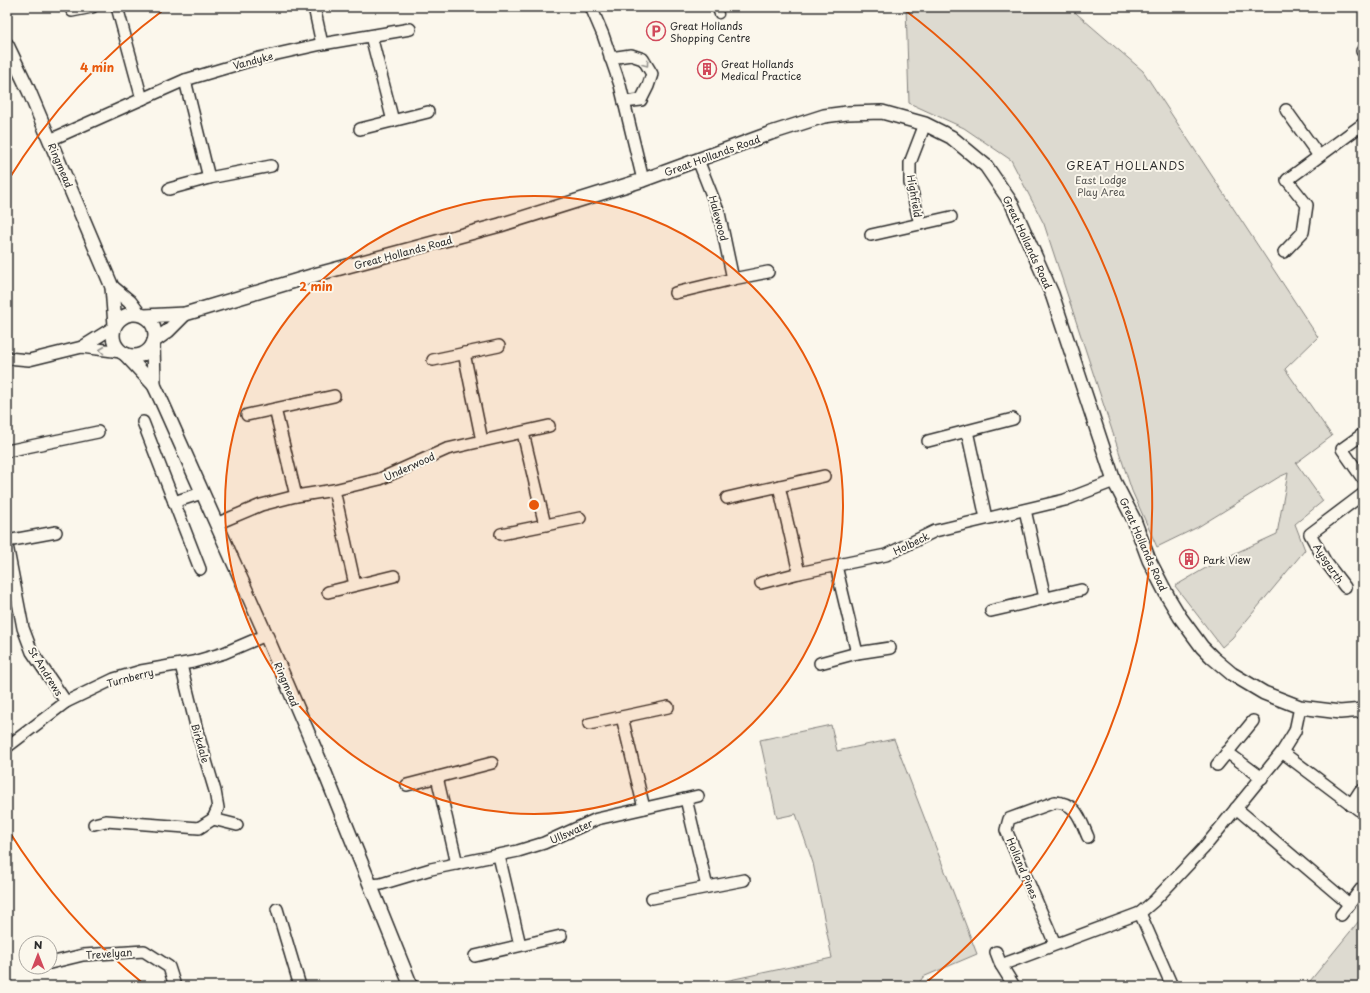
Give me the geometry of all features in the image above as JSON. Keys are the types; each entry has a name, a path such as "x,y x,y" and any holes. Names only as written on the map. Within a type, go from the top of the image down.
{"street":[{"path":"72,11 92,7"},
{"path":"117,7 142,98"},
{"path":"314,7 322,44"},
{"path":"591,7 603,35 620,84 643,180"},
{"name":"Vandyke","path":"50,140 185,80 259,58 322,44 410,29"},
{"path":"371,36 393,121"},
{"name":"Ringmead","path":"7,44 50,140 112,287 115,326"},
{"path":"610,58 630,55 643,59 652,74 641,100 624,102"},
{"path":"185,80 209,178"},
{"path":"1286,110 1319,156"},
{"path":"360,129 428,112"},
{"name":"Great Hollands Road","path":"142,315 185,314 318,274 500,225 643,180 770,133 824,116 847,113 882,112 925,124 951,137 986,166 1012,204 1052,294 1114,481 1134,520 1149,560 1180,617 1202,646 1232,674 1264,693 1300,707 1340,712 1363,710"},
{"name":"Highfield","path":"920,224 910,183 910,163 925,124"},
{"path":"1284,252 1303,232 1307,205 1287,180 1362,126"},
{"name":"Halewood","path":"698,160 719,213 733,279"},
{"path":"169,189 209,178 271,166"},
{"name":"Highfield","path":"871,235 951,216"},
{"path":"675,293 768,272"},
{"name":"Ringmead","path":"112,287 130,302 142,315"},
{"name":"Great Hollands Road","path":"153,343 185,314"},
{"path":"7,358 30,360 82,347 115,326 125,315 142,315 150,321 154,327 155,334 153,343 144,353 131,356 123,353 82,347"},
{"path":"115,326 113,341 116,347 123,353"},
{"name":"Ringmead","path":"153,343 154,385"},
{"path":"433,360 499,346"},
{"name":"Ringmead","path":"123,353 154,385 266,635 323,768 411,986"},
{"path":"464,353 482,441"},
{"path":"247,415 334,396"},
{"path":"275,409 296,496"},
{"path":"928,441 1013,420"},
{"path":"143,422 200,569"},
{"name":"Underwood","path":"216,524 261,506 296,496 334,490 380,479 447,449 549,426"},
{"path":"967,431 986,518"},
{"path":"7,451 98,432"},
{"path":"522,433 545,525"},
{"path":"1363,434 1342,449 1363,479"},
{"path":"727,498 824,476"},
{"name":"Holbeck","path":"761,583 799,573 886,555 935,531 1064,500 1114,481"},
{"path":"779,486 799,573"},
{"path":"334,490 355,585"},
{"path":"174,502 202,493"},
{"name":"Aysgarth","path":"1345,587 1326,561 1310,534 1363,494"},
{"path":"1025,510 1045,598"},
{"path":"501,534 580,518"},
{"path":"7,541 56,532"},
{"name":"St Andrews","path":"7,545 23,628 32,652 66,702"},
{"path":"836,566 857,652"},
{"path":"328,592 394,576"},
{"path":"991,611 1081,590"},
{"name":"Turnberry","path":"7,747 66,702 114,679 141,672 180,665 224,653 266,635"},
{"path":"820,663 857,652 890,648"},
{"name":"Birkdale","path":"180,665 198,734 216,791 218,808 213,819"},
{"path":"589,724 668,707"},
{"path":"1002,965 1140,913 1154,901 1203,850 1282,752 1295,731 1300,707"},
{"path":"622,717 644,808"},
{"path":"1217,765 1253,721"},
{"path":"1227,752 1262,778"},
{"path":"1282,752 1355,807 1360,791"},
{"path":"407,785 492,763"},
{"path":"437,777 456,864"},
{"name":"Ullswater","path":"371,885 382,884 456,864 499,856 544,843 597,819 698,796"},
{"path":"686,799 707,887"},
{"name":"Holland Pines","path":"1055,944 1006,830 1009,819 1055,802 1060,802 1071,806 1077,811 1088,837"},
{"path":"1236,808 1349,904"},
{"path":"94,824 106,821 199,828 213,819 237,825"},
{"path":"499,856 520,945"},
{"path":"652,898 744,880"},
{"path":"1340,916 1361,889"},
{"path":"277,910 300,986"},
{"path":"1140,913 1172,986"},
{"path":"475,956 561,936"},
{"name":"Trevelyan","path":"58,961 83,955 144,951 169,967 175,986"},
{"path":"996,952 1014,986"}],"green space":[{"name":"East Lodge Play Area","path":"906,7 1069,7 1143,71 1318,337 1285,369 1332,436 1296,463 1323,501 1295,524 1305,550 1232,638 1222,647 1175,586 1216,562 1277,534 1288,473 1279,477 1198,527 1157,547 1132,491 1044,224 1011,160 964,128 909,103"},
{"path":"831,725 837,751 894,739 977,954 923,977 917,986 702,986 832,958 813,863 796,814 777,818 760,740"},
{"path":"1363,916 1363,986 1306,986"}],"place":[{"name":"Great Hollands Shopping Centre","path":"656,31"},
{"name":"Great Hollands Medical Practice","path":"707,69"},
{"name":"Park View","path":"1189,559"}],"district":[{"name":"GREAT HOLLANDS","path":"1126,165"}]}
